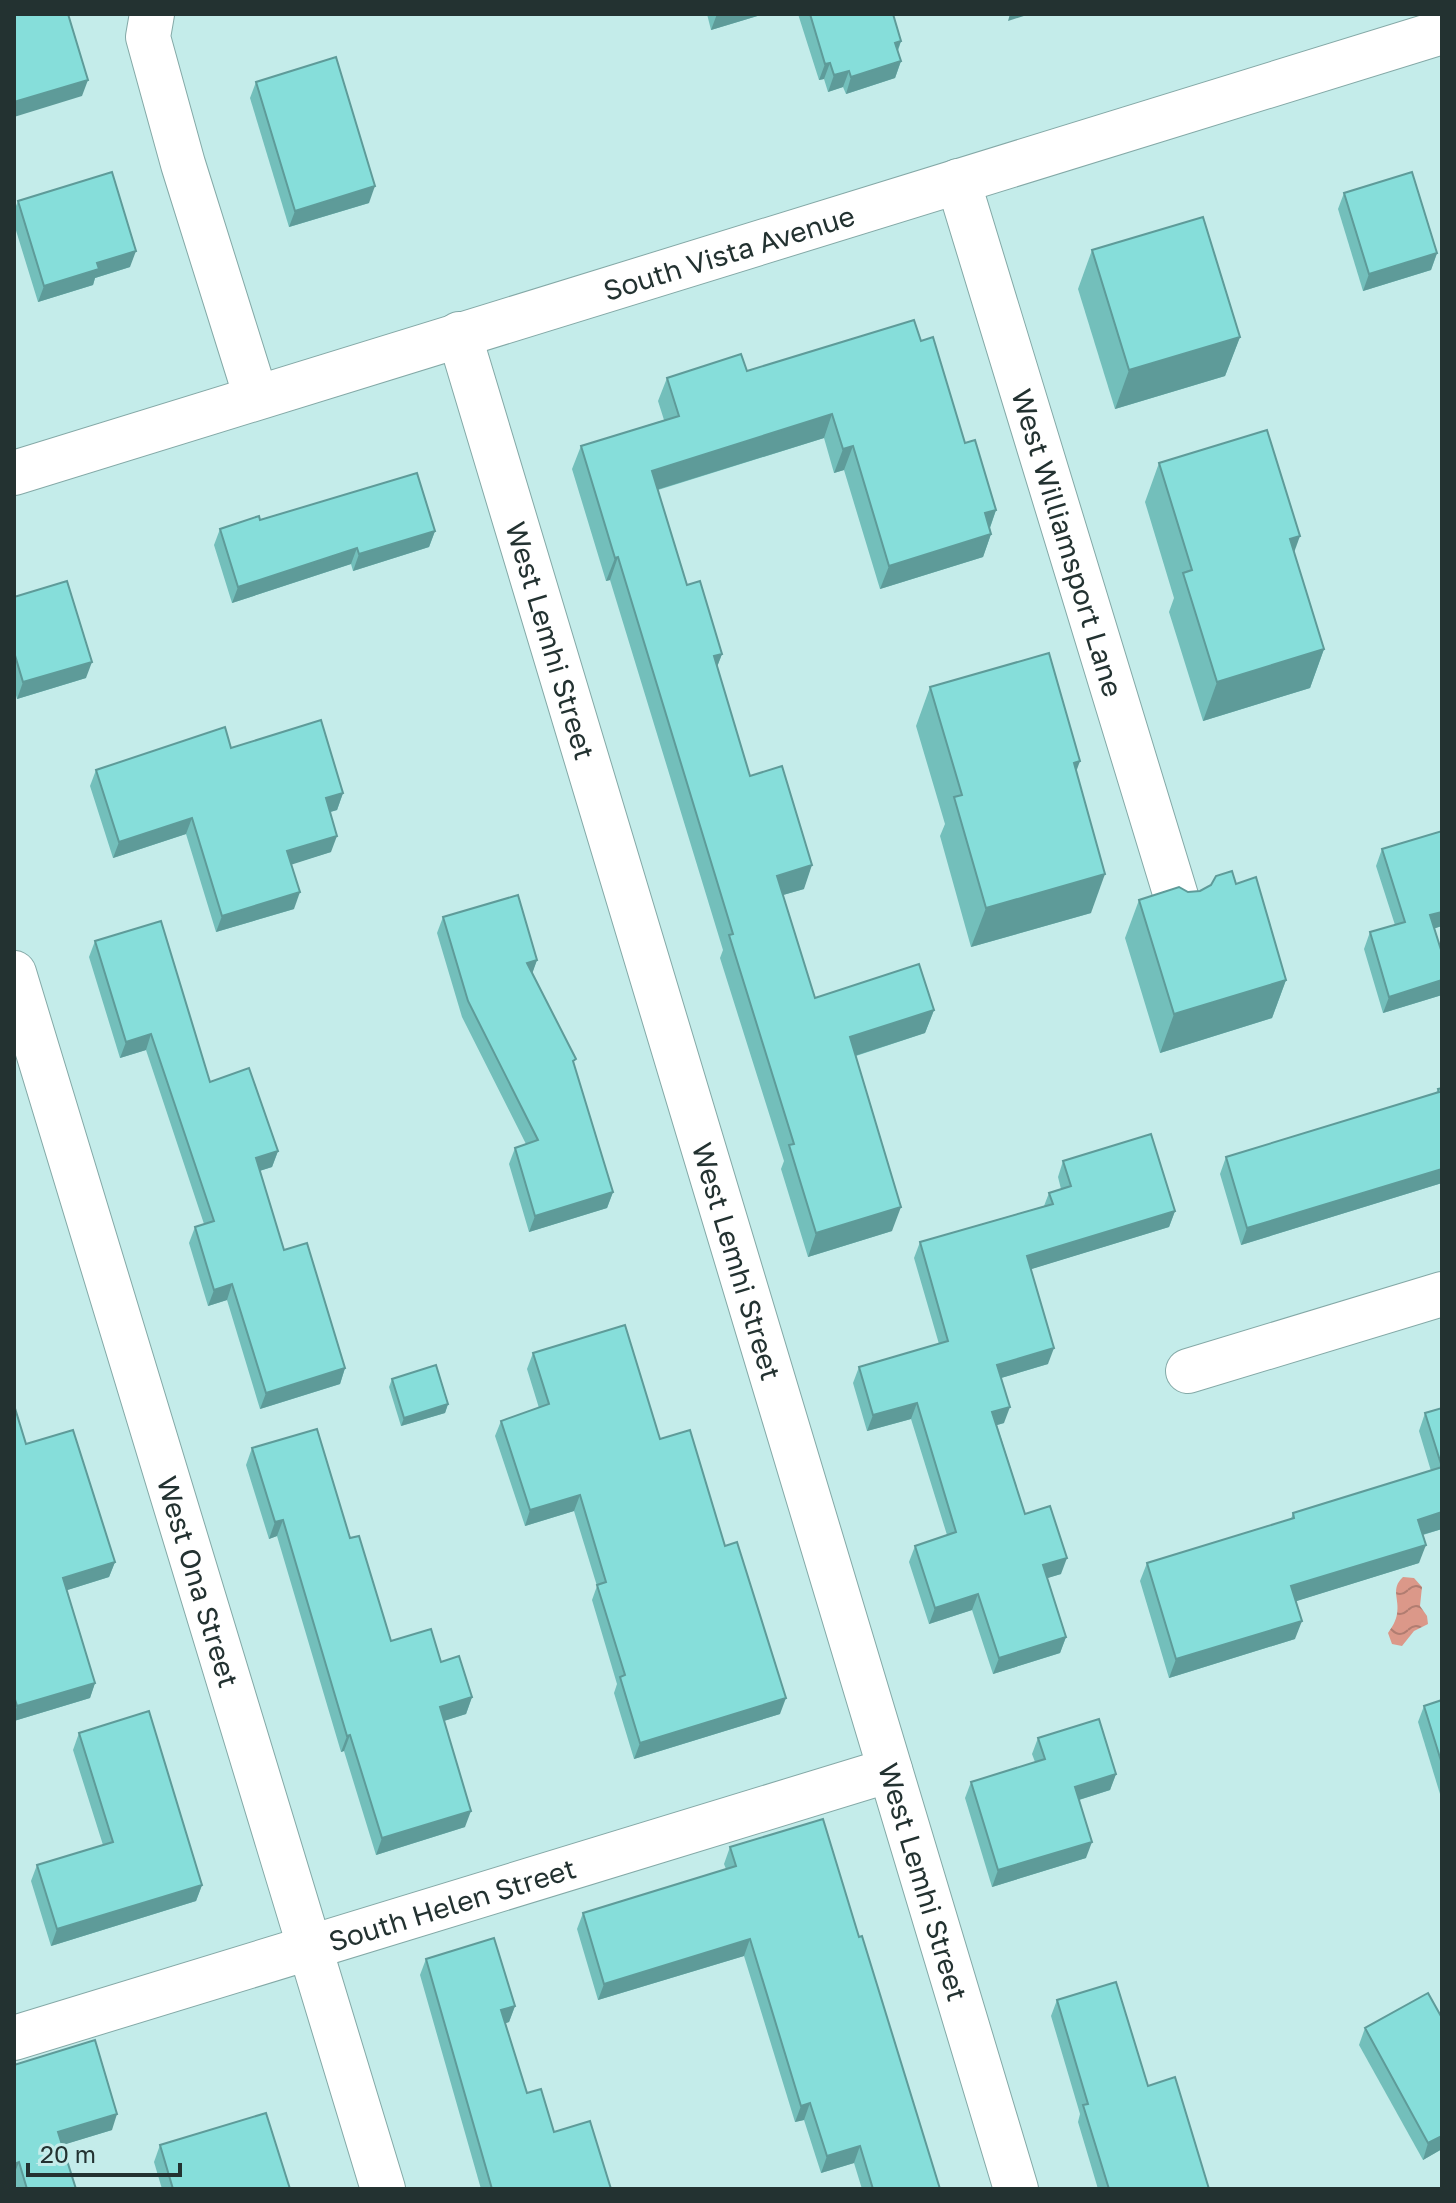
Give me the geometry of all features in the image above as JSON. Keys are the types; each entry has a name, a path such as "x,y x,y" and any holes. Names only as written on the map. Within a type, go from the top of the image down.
{"street":[{"path":"152,14 148,37 183,164 256,397"},
{"name":"South Vista Avenue","path":"14,473 1442,32"},
{"name":"West Williamsport Lane","path":"958,181 1179,906"},
{"name":"West Lemhi Street","path":"459,334 1016,2189"},
{"name":"West Ona Street","path":"14,973 383,2189"},
{"path":"1188,1371 1442,1294"},
{"name":"South Helen Street","path":"14,2038 890,1770"}],"water":[{"path":"1403,1577 1414,1578 1422,1587 1420,1606 1428,1624 1414,1631 1402,1646 1392,1644 1388,1633 1396,1617 1396,1590"}],"building":[{"path":"14,14 68,14 88,80 14,102"},
{"path":"810,14 893,14 901,41 895,43 901,61 851,77 849,71 834,75 830,63 825,64"},
{"path":"336,57 375,186 295,211 256,82"},
{"path":"112,172 136,251 97,263 99,269 44,286 18,201"},
{"path":"1412,172 1437,253 1369,274 1344,193"},
{"path":"1203,217 1240,337 1129,370 1092,250"},
{"path":"914,320 921,341 933,337 965,443 975,440 996,510 985,513 991,534 889,566 853,446 843,449 832,414 652,471 687,585 700,581 722,654 714,656 750,776 782,766 812,865 777,876 815,998 919,964 934,1010 850,1037 901,1207 816,1233 789,1145 794,1144 729,935 733,934 581,446 679,416 667,378 741,354 747,371"},
{"path":"1267,430 1300,536 1290,539 1324,649 1217,682 1183,573 1192,570 1159,463"},
{"path":"417,473 435,531 359,554 357,548 238,587 220,529"},
{"path":"67,581 92,662 23,682 14,652 14,597"},
{"path":"1049,653 1080,761 1074,763 1105,874 986,908 954,797 962,795 930,687"},
{"path":"321,720 343,793 326,798 337,836 287,851 300,892 222,916 192,818 119,842 96,770 225,727 231,748"},
{"path":"1442,831 1442,912 1430,915 1442,953 1442,980 1389,997 1370,932 1405,922 1382,849"},
{"path":"1232,871 1236,884 1256,877 1286,980 1174,1014 1139,900 1179,887 1188,892 1200,891 1211,885 1216,876"},
{"path":"518,895 537,960 527,963 576,1059 573,1061 613,1192 535,1216 515,1148 538,1140 468,1001 443,917"},
{"path":"161,921 210,1082 249,1068 278,1151 256,1158 284,1250 307,1243 345,1368 266,1393 232,1284 214,1290 195,1227 214,1221 151,1034 126,1042 95,941"},
{"path":"1442,1088 1442,1169 1247,1228 1226,1157 1439,1092 1438,1089"},
{"path":"1151,1134 1175,1211 1027,1256 1054,1348 997,1365 1010,1407 992,1412 1025,1514 1050,1506 1067,1558 1043,1565 1066,1637 999,1658 978,1594 935,1608 915,1546 956,1532 917,1403 873,1415 859,1367 948,1341 920,1242 1053,1204 1049,1193 1071,1186 1063,1161"},
{"path":"625,1325 660,1439 690,1430 725,1546 737,1542 786,1698 640,1743 620,1677 625,1675 597,1585 606,1582 580,1495 530,1510 501,1421 549,1404 533,1353"},
{"path":"436,1365 448,1404 404,1418 392,1379"},
{"path":"14,1405 26,1444 73,1430 115,1562 63,1578 95,1683 17,1706 14,1696"},
{"path":"1442,1408 1442,1467 1425,1413"},
{"path":"317,1429 350,1538 359,1536 391,1641 431,1629 441,1662 459,1656 472,1697 440,1707 471,1811 382,1838 350,1735 347,1736 283,1520 275,1522 252,1448"},
{"path":"1442,1467 1442,1512 1418,1520 1426,1545 1291,1586 1302,1621 1176,1659 1147,1563 1294,1518 1293,1513"},
{"path":"1442,1700 1442,1764 1424,1706"},
{"path":"149,1711 202,1885 57,1929 37,1865 113,1842 79,1733"},
{"path":"1099,1719 1116,1774 1075,1787 1092,1842 998,1870 971,1782 1045,1759 1038,1738"},
{"path":"823,1819 940,2189 873,2189 860,2146 827,2156 810,2103 801,2106 750,1939 604,1984 583,1913 736,1866 730,1847"},
{"path":"494,1938 515,2006 501,2010 527,2093 541,2089 554,2132 590,2121 611,2189 492,2189 426,1959"},
{"path":"1116,1982 1148,2086 1175,2077 1209,2189 1109,2189 1083,2105 1088,2104 1057,2000"},
{"path":"1428,1993 1442,2018 1442,2136 1428,2143 1365,2028"},
{"path":"95,2040 117,2114 58,2132 76,2189 27,2189 19,2162 14,2164 14,2065"},
{"path":"266,2113 290,2189 173,2189 160,2145"}]}
